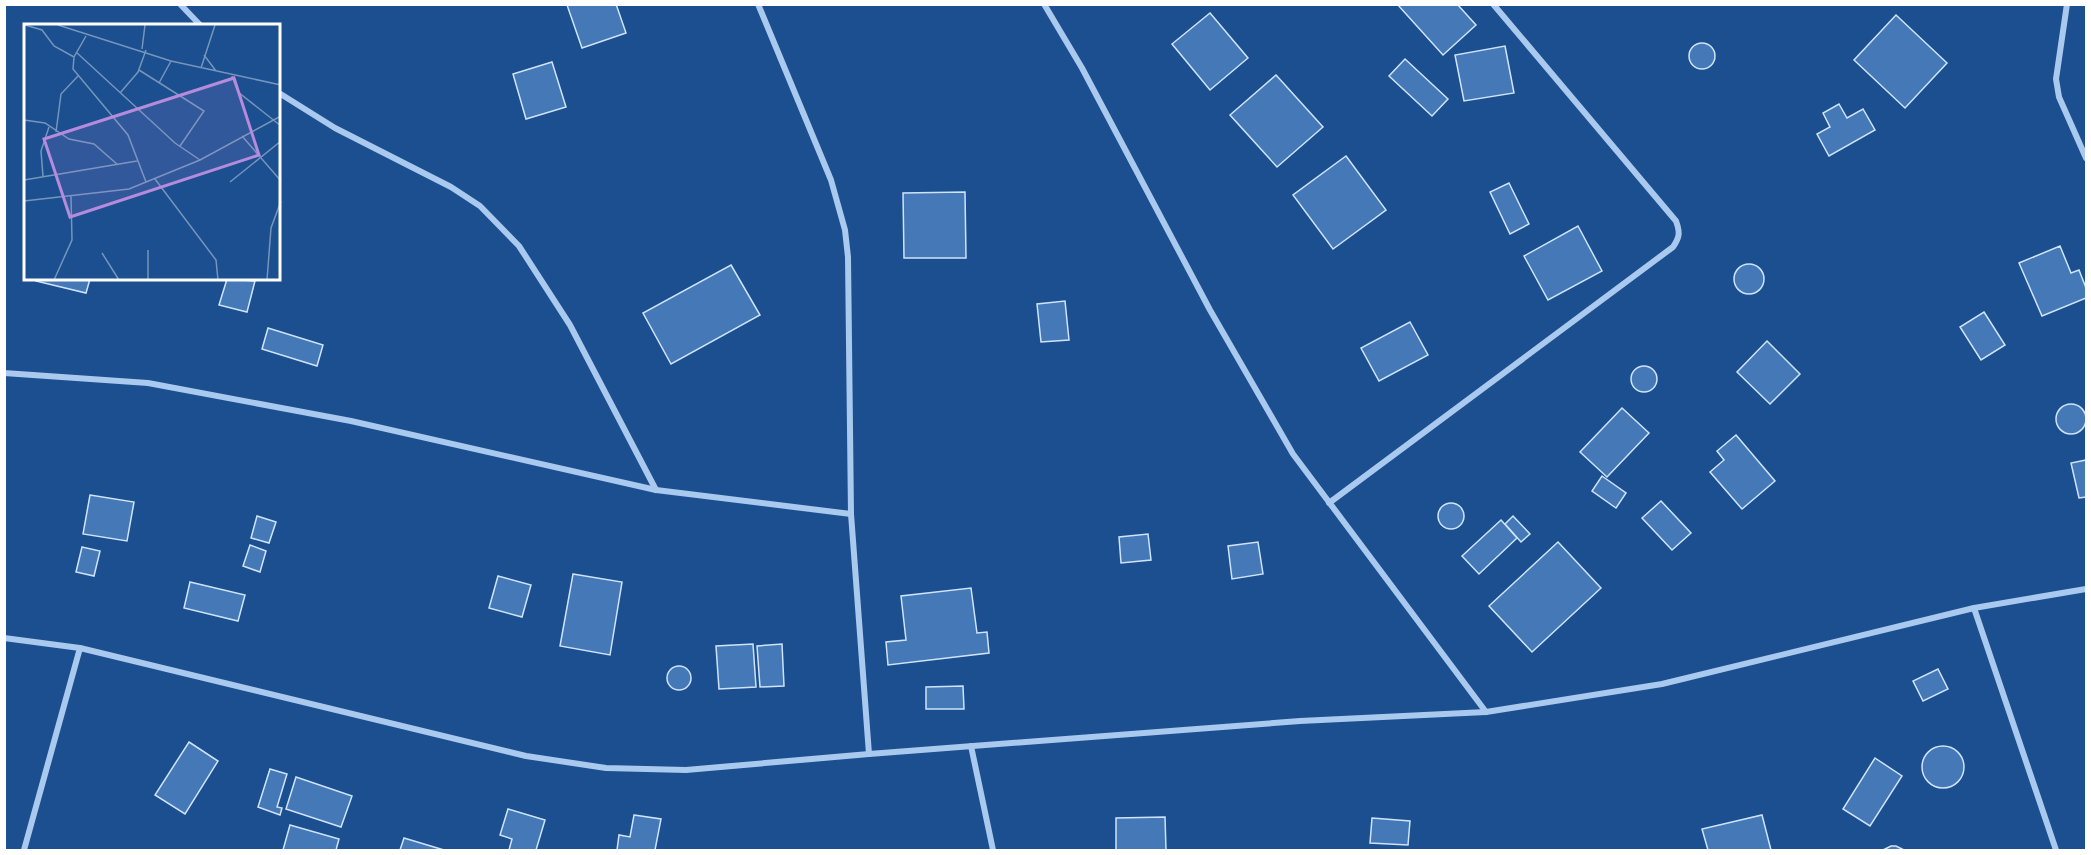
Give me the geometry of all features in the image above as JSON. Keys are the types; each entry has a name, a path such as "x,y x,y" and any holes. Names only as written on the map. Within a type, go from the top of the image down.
{"street":[{"path":"180,4 199,24"},
{"path":"758,4 831,180 845,230 848,256 851,514 869,754"},
{"path":"1044,4 1082,68 1210,310 1293,454 1486,712"},
{"path":"1329,503 1673,247 1678,239 1680,230 1676,220 1493,4"},
{"path":"2067,4 2056,79 2059,97 2086,158"},
{"path":"280,94 334,128 451,187 480,206 519,246 570,325 656,490"},
{"path":"4,373 148,383 351,421 656,490 851,514"},
{"path":"4,638 80,648 526,756 606,768 686,770 1300,721 1486,712 1662,684 1974,608 2086,589"},
{"path":"1974,608 2056,850"},
{"path":"24,850 80,648"},
{"path":"971,746 993,850"}],"building":[{"path":"616,4 626,33 582,48 567,5"},
{"path":"1397,4 1457,4 1476,25 1443,55"},
{"path":"1210,13 1248,58 1210,90 1172,44"},
{"path":"1896,15 1947,63 1905,108 1854,60"},
{"path":"1702,43 1711,47 1715,56 1711,65 1702,69 1693,65 1689,56 1693,47"},
{"path":"1505,46 1514,93 1464,101 1455,55"},
{"path":"1405,59 1448,99 1432,116 1389,76"},
{"path":"552,62 566,107 526,119 513,74"},
{"path":"1276,75 1323,127 1277,167 1230,115"},
{"path":"1839,104 1847,118 1863,109 1875,130 1829,156 1817,134 1830,127 1823,113"},
{"path":"1346,156 1386,210 1333,249 1293,195"},
{"path":"1509,183 1529,224 1510,234 1490,192"},
{"path":"965,192 966,258 904,258 903,193"},
{"path":"1578,226 1602,271 1548,300 1524,256"},
{"path":"2060,246 2071,273 2079,270 2086,288 2086,298 2042,316 2019,263"},
{"path":"1749,264 1760,268 1764,279 1760,290 1749,294 1738,290 1734,279 1738,268"},
{"path":"731,265 760,315 671,364 643,313"},
{"path":"36,280 90,280 86,293"},
{"path":"227,280 255,281 247,312 219,305"},
{"path":"1065,301 1069,340 1041,342 1037,304"},
{"path":"1984,312 2005,345 1981,360 1960,327"},
{"path":"1410,322 1428,355 1379,381 1361,348"},
{"path":"268,328 323,345 317,366 262,349"},
{"path":"1767,341 1800,374 1770,404 1737,372"},
{"path":"1644,366 1653,370 1657,379 1653,388 1644,392 1635,388 1631,379 1635,370"},
{"path":"2071,404 2082,408 2086,419 2082,430 2071,434 2060,430 2056,419 2060,408"},
{"path":"1622,408 1649,433 1607,477 1580,452"},
{"path":"1736,435 1775,481 1742,509 1710,472 1724,460 1717,451"},
{"path":"2086,460 2086,497 2079,498 2071,463"},
{"path":"1602,476 1626,493 1616,508 1592,491"},
{"path":"90,495 134,502 127,541 83,534"},
{"path":"1661,501 1691,533 1672,550 1642,518"},
{"path":"1451,503 1460,507 1464,516 1460,525 1451,529 1442,525 1438,516 1442,507"},
{"path":"257,516 276,522 269,543 251,538"},
{"path":"1513,516 1530,534 1521,542 1505,524"},
{"path":"1501,520 1517,538 1479,574 1462,556"},
{"path":"1148,534 1151,560 1121,563 1119,537"},
{"path":"1258,542 1263,574 1232,579 1228,546"},
{"path":"1558,542 1601,588 1532,652 1489,606"},
{"path":"250,545 266,551 260,572 243,566"},
{"path":"82,547 100,551 94,576 76,572"},
{"path":"573,574 622,582 610,655 560,646"},
{"path":"498,576 531,585 522,617 489,608"},
{"path":"190,582 245,595 238,621 184,608"},
{"path":"971,588 977,633 987,632 989,653 888,665 886,642 906,640 901,596"},
{"path":"753,644 756,687 719,689 716,646"},
{"path":"782,644 784,686 760,687 757,646"},
{"path":"679,666 688,669 691,678 688,687 679,690 670,687 667,678 670,669"},
{"path":"1938,669 1948,689 1923,701 1913,681"},
{"path":"963,686 964,709 926,709 926,687"},
{"path":"189,742 218,761 185,814 155,795"},
{"path":"1943,746 1958,752 1964,767 1958,782 1943,788 1928,782 1922,767 1928,752"},
{"path":"1875,758 1902,776 1870,826 1843,809"},
{"path":"270,769 287,774 277,807 282,808 280,815 258,807"},
{"path":"296,777 352,796 341,827 286,809"},
{"path":"508,809 545,820 536,850 509,850 512,839 500,835"},
{"path":"634,815 661,819 655,850 617,850 619,835 630,837"},
{"path":"1762,815 1771,850 1708,850 1702,829"},
{"path":"1165,817 1166,850 1116,850 1116,818"},
{"path":"1372,818 1410,821 1408,845 1370,843"},
{"path":"290,825 339,839 336,850 283,850"},
{"path":"404,838 444,850 400,850"},
{"path":"1896,846 1904,850 1883,850"}]}
